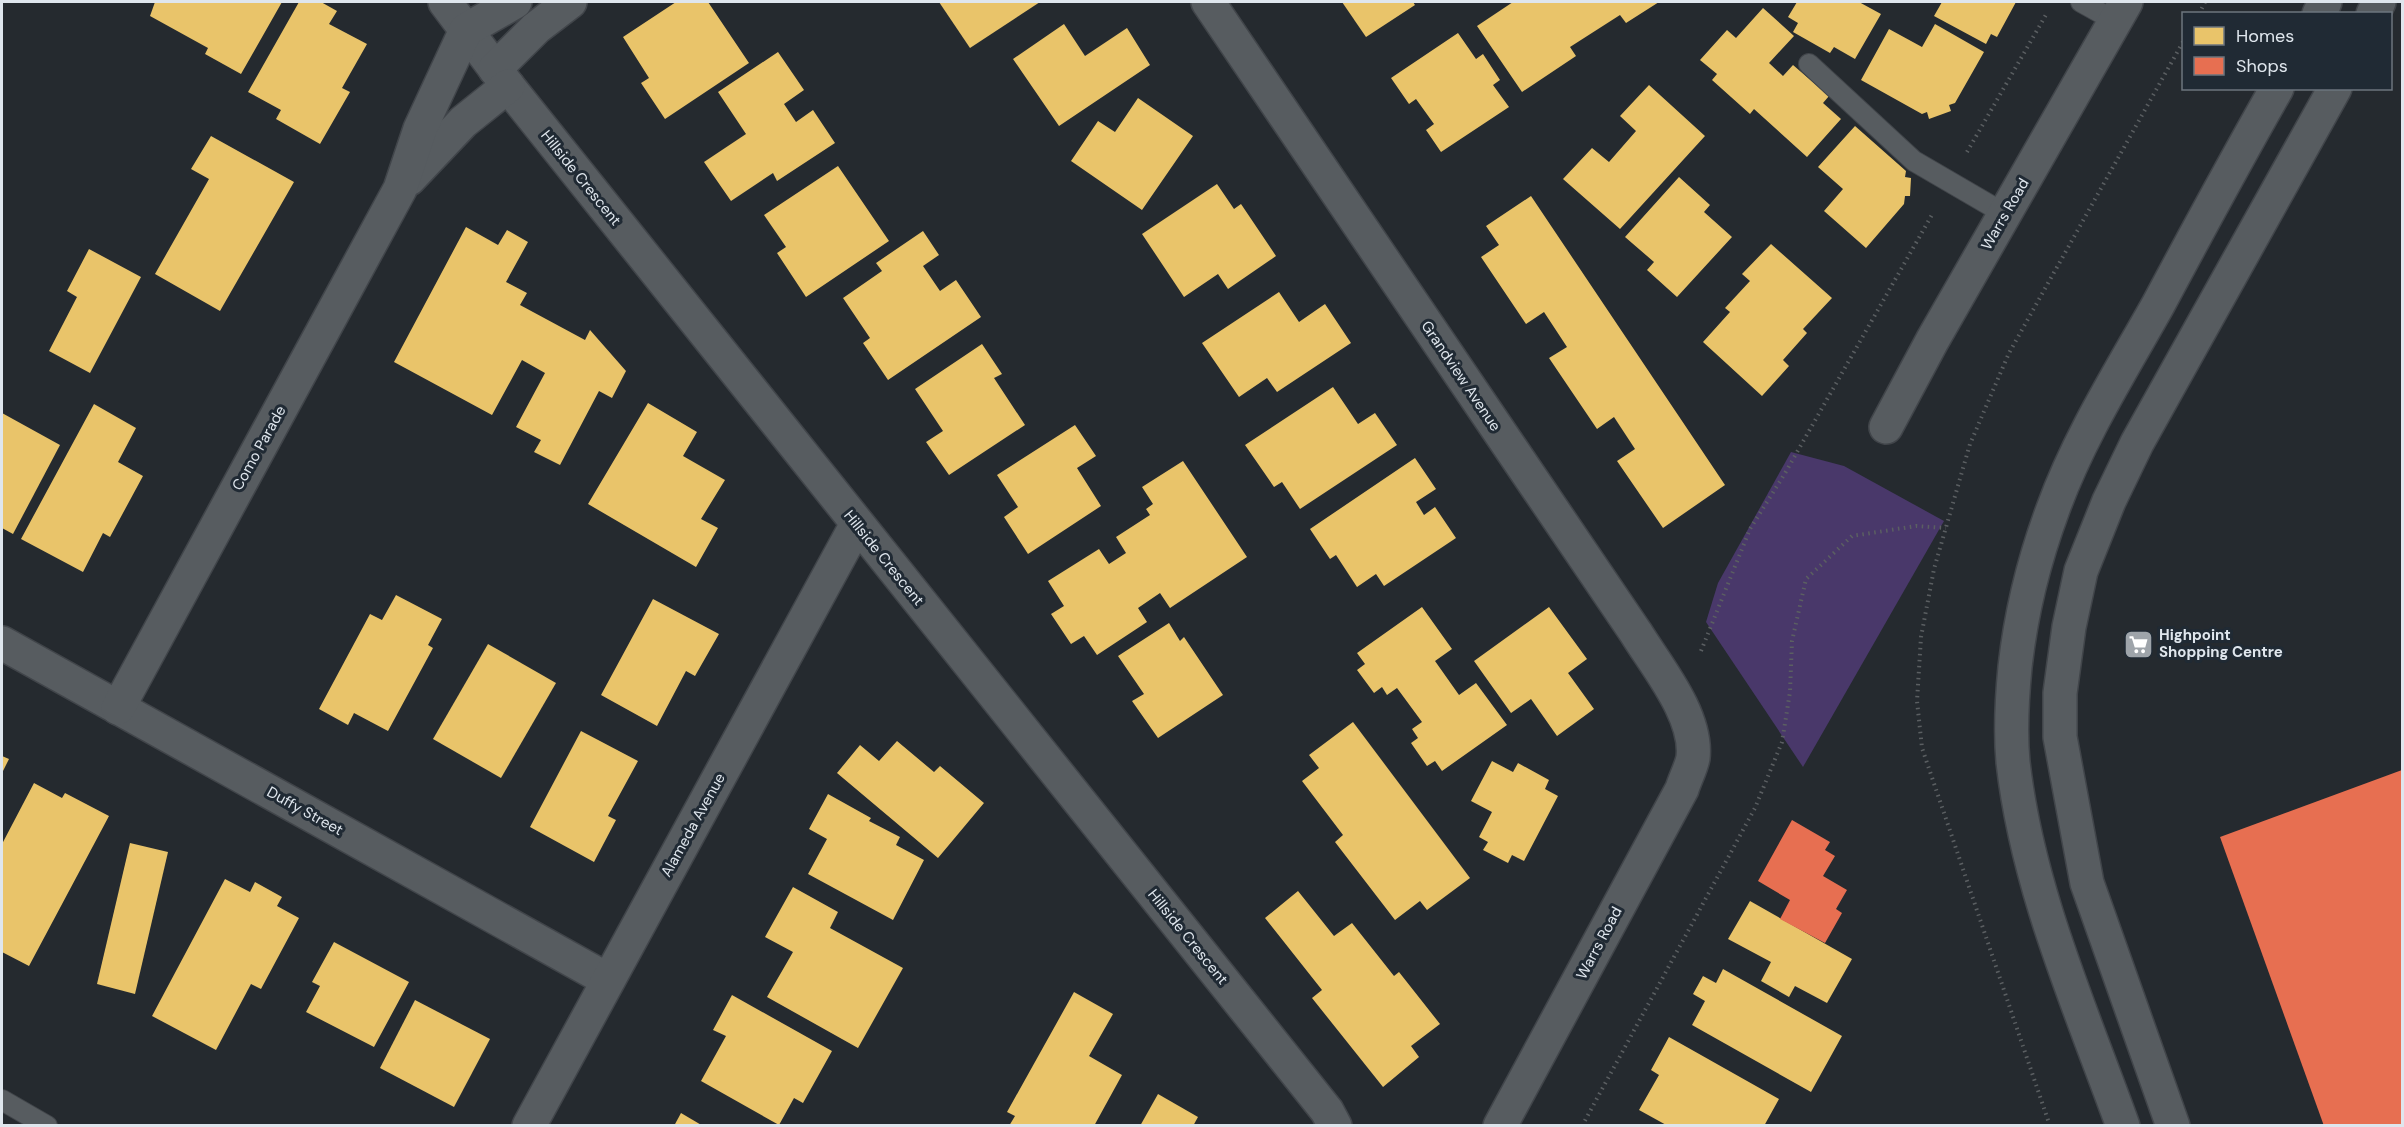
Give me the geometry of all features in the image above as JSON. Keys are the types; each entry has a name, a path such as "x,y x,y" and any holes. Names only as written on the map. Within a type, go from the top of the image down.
{"street":[{"name":"Hillside Crescent","path":"446,2 502,78 857,524 1336,1120"},
{"path":"466,30 515,2"},
{"name":"Como Parade","path":"400,189 444,140 475,111 502,78 536,28 570,2"},
{"name":"Grandview Avenue","path":"1208,2 1680,701 1692,734 1693,759"},
{"name":"Warrs Road","path":"1886,427 2121,11"},
{"name":"Como Parade","path":"118,708 400,189 420,129 466,30"},
{"path":"2123,1125 2028,854 2013,758 2012,696 2019,633 2032,575 2054,507 2084,440 2276,90"},
{"path":"2173,1125 2111,952 2085,871 2060,737 2060,693 2069,627 2081,571 2127,462 2334,90"},
{"name":"Alameda Avenue","path":"529,1125 857,524"},
{"name":"Duffy Street","path":"2,643 608,980"},
{"name":"Warrs Road","path":"1500,1125 1670,814 1693,759"}],"lane":[{"path":"2081,2 2121,11"},
{"path":"1809,64 1914,161 2005,214"},
{"path":"2,1100 47,1125"}],"path":[{"path":"1680,701 1750,529 1784,475 2048,12"},
{"path":"1582,1125 1760,797 1782,742 1790,692 1792,641 1806,579 1852,536 1916,526 1946,528"}],"shaded area":[{"path":"1791,452 1844,466 1944,521 1803,767 1706,622 1718,583"}],"building: Homes":[{"path":"155,2 282,2 241,74 205,54 208,48 150,16"},
{"path":"299,2 321,2 337,11 329,24 367,44 342,88 350,92 320,144 276,119 281,110 248,92"},
{"path":"676,2 708,2 749,63 665,119 641,83 649,78 623,37"},
{"path":"939,2 1040,2 970,48"},
{"path":"1342,2 1413,2 1415,5 1366,37"},
{"path":"1513,2 1659,2 1626,23 1620,15 1570,47 1576,56 1522,92 1477,26"},
{"path":"1797,2 1859,2 1881,14 1855,59 1834,47 1830,53 1793,32 1798,23 1788,17"},
{"path":"1942,2 2016,2 1997,37 1991,34 1986,44 1934,16"},
{"path":"1763,8 1794,36 1769,63 1783,76 1793,65 1829,96 1823,103 1841,119 1807,157 1754,109 1750,114 1712,80 1717,74 1700,60 1727,30 1736,38"},
{"path":"1064,24 1085,56 1127,28 1150,65 1059,126 1013,59"},
{"path":"1935,24 1984,52 1955,103 1949,105 1951,111 1929,119 1927,112 1922,114 1861,80 1889,29 1922,47"},
{"path":"1458,33 1476,59 1483,54 1500,80 1493,85 1509,107 1441,152 1426,130 1434,124 1416,99 1409,104 1391,78"},
{"path":"778,52 804,90 784,104 796,122 813,110 835,143 777,181 773,173 731,201 704,162 746,134 718,92"},
{"path":"1649,85 1705,136 1620,229 1563,179 1592,148 1609,162 1636,131 1620,116"},
{"path":"1138,98 1193,136 1142,210 1071,161 1098,121 1115,132"},
{"path":"1855,126 1906,171 1905,177 1911,178 1910,196 1905,196 1904,204 1866,248 1824,211 1843,189 1818,167"},
{"path":"211,136 294,182 220,311 155,274 209,179 191,169"},
{"path":"838,166 889,241 806,297 777,253 786,247 764,215"},
{"path":"1679,177 1710,205 1704,212 1732,237 1677,297 1647,270 1654,262 1625,237"},
{"path":"1217,184 1234,209 1241,204 1276,256 1228,289 1218,274 1184,297 1142,234"},
{"path":"1531,196 1725,485 1663,528 1617,461 1635,449 1614,417 1597,429 1549,358 1567,347 1544,312 1526,324 1481,257 1499,245 1486,226"},
{"path":"466,227 498,245 507,230 528,242 506,282 527,293 520,305 585,340 590,330 626,371 612,398 599,391 560,465 534,452 541,440 516,427 545,373 522,360 492,415 394,362"},
{"path":"923,231 939,255 923,266 940,291 956,280 981,317 888,380 863,343 870,338 843,298 882,271 876,263"},
{"path":"1771,244 1832,298 1803,329 1807,333 1783,360 1789,366 1762,396 1703,342 1730,312 1725,308 1750,281 1742,274"},
{"path":"89,249 141,277 90,373 49,351 77,297 67,291"},
{"path":"1279,292 1299,322 1325,304 1351,343 1277,392 1267,378 1239,397 1202,343"},
{"path":"982,344 1002,374 994,378 1025,425 949,475 926,442 943,431 915,389"},
{"path":"1333,387 1358,424 1375,413 1397,445 1300,509 1282,482 1274,487 1245,445"},
{"path":"648,403 697,432 683,456 725,480 701,519 718,528 696,567 588,504"},
{"path":"94,404 136,428 118,462 143,476 110,537 103,533 83,572 21,539"},
{"path":"2,413 60,445 13,534 2,528"},
{"path":"1075,425 1096,456 1077,468 1101,506 1028,554 1004,517 1018,507 997,475"},
{"path":"1415,458 1436,489 1416,502 1424,515 1435,507 1456,538 1384,586 1376,574 1357,587 1336,555 1330,559 1310,529"},
{"path":"1183,461 1247,557 1170,608 1160,593 1138,608 1147,622 1097,655 1084,636 1071,644 1051,614 1064,606 1048,581 1099,549 1109,564 1126,553 1116,537 1150,515 1146,509 1153,504 1142,487"},
{"path":"396,595 442,619 428,645 433,648 388,731 354,713 348,725 319,709 370,614 382,620"},
{"path":"653,599 719,634 695,676 686,671 657,726 601,695"},
{"path":"1422,607 1452,649 1435,661 1459,695 1476,683 1507,725 1442,771 1435,761 1427,766 1411,743 1418,738 1412,729 1422,722 1397,688 1387,695 1382,687 1374,693 1357,670 1365,664 1357,653"},
{"path":"1549,607 1587,659 1568,673 1594,709 1557,736 1531,699 1511,713 1474,661"},
{"path":"1169,623 1180,641 1184,637 1223,695 1158,738 1132,701 1144,694 1118,656"},
{"path":"488,644 556,683 501,778 433,739"},
{"path":"1353,722 1470,878 1427,910 1420,901 1395,920 1335,842 1343,835 1302,781 1319,768 1309,755"},
{"path":"581,731 638,761 608,816 616,820 594,862 530,827"},
{"path":"897,741 934,772 940,766 984,803 938,858 837,773 860,745 879,761"},
{"path":"2,756 9,759 2,773"},
{"path":"1492,761 1513,772 1518,763 1549,780 1545,789 1558,796 1524,861 1512,855 1508,863 1483,850 1488,842 1479,837 1492,812 1471,801"},
{"path":"34,783 62,798 65,793 109,816 29,966 2,952 2,844"},
{"path":"828,794 871,818 869,821 900,837 896,845 924,860 893,920 808,874 827,839 809,829"},
{"path":"130,843 168,852 135,994 97,984"},
{"path":"225,879 250,892 255,882 282,897 277,906 299,918 261,989 251,984 216,1050 152,1016"},
{"path":"793,887 838,912 830,928 903,968 858,1048 767,997 793,952 765,937"},
{"path":"1298,891 1334,936 1352,923 1394,976 1399,972 1440,1024 1411,1046 1419,1057 1383,1087 1312,998 1322,990 1265,918"},
{"path":"1750,901 1852,959 1827,1003 1795,986 1789,997 1761,981 1771,962 1728,939"},
{"path":"334,942 409,982 374,1047 306,1012 320,986 312,982"},
{"path":"1723,969 1842,1036 1811,1092 1692,1025 1705,1001 1693,994 1703,976 1716,983"},
{"path":"1074,992 1113,1014 1089,1056 1122,1075 1094,1126 1009,1126 1015,1116 1007,1112"},
{"path":"732,995 832,1051 803,1103 794,1098 779,1125 701,1081 726,1036 713,1030"},
{"path":"415,1000 490,1039 454,1107 380,1068"},
{"path":"1669,1037 1779,1099 1764,1126 1668,1126 1639,1110 1659,1075 1651,1070"},
{"path":"1158,1094 1198,1117 1193,1126 1140,1126"},
{"path":"681,1113 703,1126 674,1126"}],"building: Shops":[{"path":"2402,770 2402,1126 2324,1126 2220,837"},
{"path":"1792,820 1830,842 1825,850 1835,856 1823,876 1847,890 1836,909 1842,913 1825,943 1780,919 1790,900 1758,881"}],"place":[{"name":"Highpoint Shopping Centre","path":"2138,644"}]}
